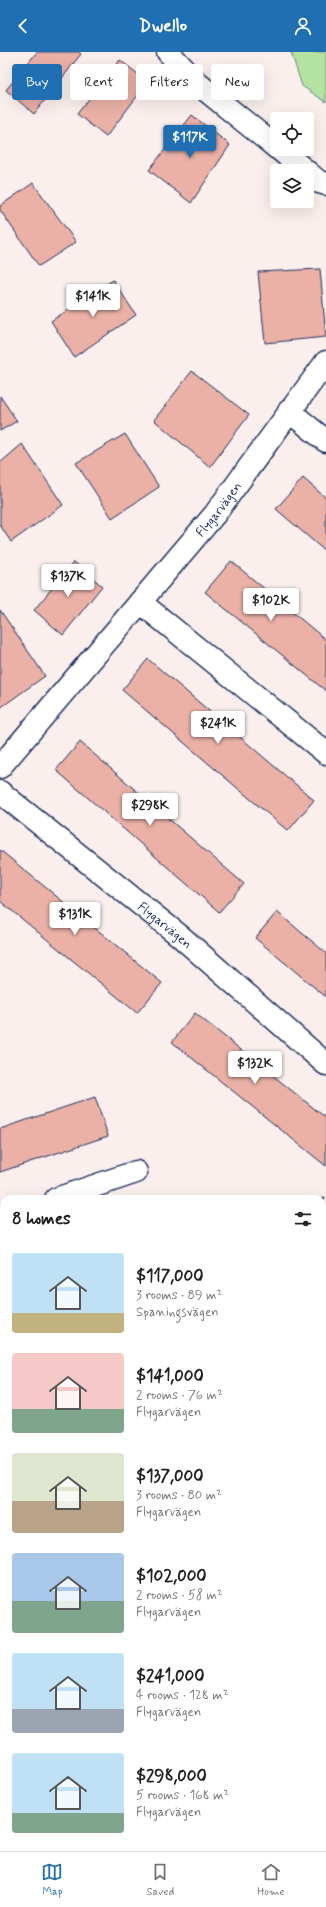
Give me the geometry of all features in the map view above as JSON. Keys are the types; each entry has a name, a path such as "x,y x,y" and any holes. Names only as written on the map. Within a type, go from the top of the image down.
{"street":[{"path":"168,52 197,83 270,142"},
{"path":"287,156 297,164"},
{"path":"314,178 319,182 326,184"},
{"name":"Flygarvägen","path":"0,767 215,514 326,362"},
{"path":"290,411 326,441"},
{"path":"140,602 326,753"},
{"name":"Flygarvägen","path":"0,792 180,936 326,1064"},
{"path":"68,1195 136,1172"}],"green space":[{"path":"291,52 326,52 326,102 302,86"}],"building":[{"path":"37,52 79,52 81,54 73,64 70,64 70,68 62,78 62,64 27,64"},
{"path":"120,60 125,64 117,64"},
{"path":"128,66 136,73 136,98 106,137 77,114 88,100 128,100"},
{"path":"12,83 12,95 6,90"},
{"path":"18,100 45,100 34,114"},
{"path":"192,115 230,145 191,203 149,170"},
{"path":"33,183 76,242 39,266 0,210 0,206"},
{"path":"320,269 326,337 265,343 258,272"},
{"path":"113,280 136,315 74,357 51,321"},
{"path":"192,371 249,415 210,467 154,420"},
{"path":"0,396 17,421 0,431"},
{"path":"125,434 159,487 112,518 76,463"},
{"path":"22,444 63,505 11,542 0,525 0,463"},
{"path":"303,478 326,498 326,552 276,509"},
{"path":"231,561 326,640 326,691 205,592"},
{"path":"74,562 102,586 63,635 34,610"},
{"path":"0,610 45,676 0,708"},
{"path":"148,659 314,800 288,831 122,690"},
{"path":"80,742 244,884 219,912 56,770"},
{"path":"0,850 162,983 137,1013 0,901"},
{"path":"277,912 326,953 326,997 255,938"},
{"path":"195,1013 326,1118 326,1166 172,1042"},
{"path":"95,1097 108,1136 0,1172 0,1129"}]}
